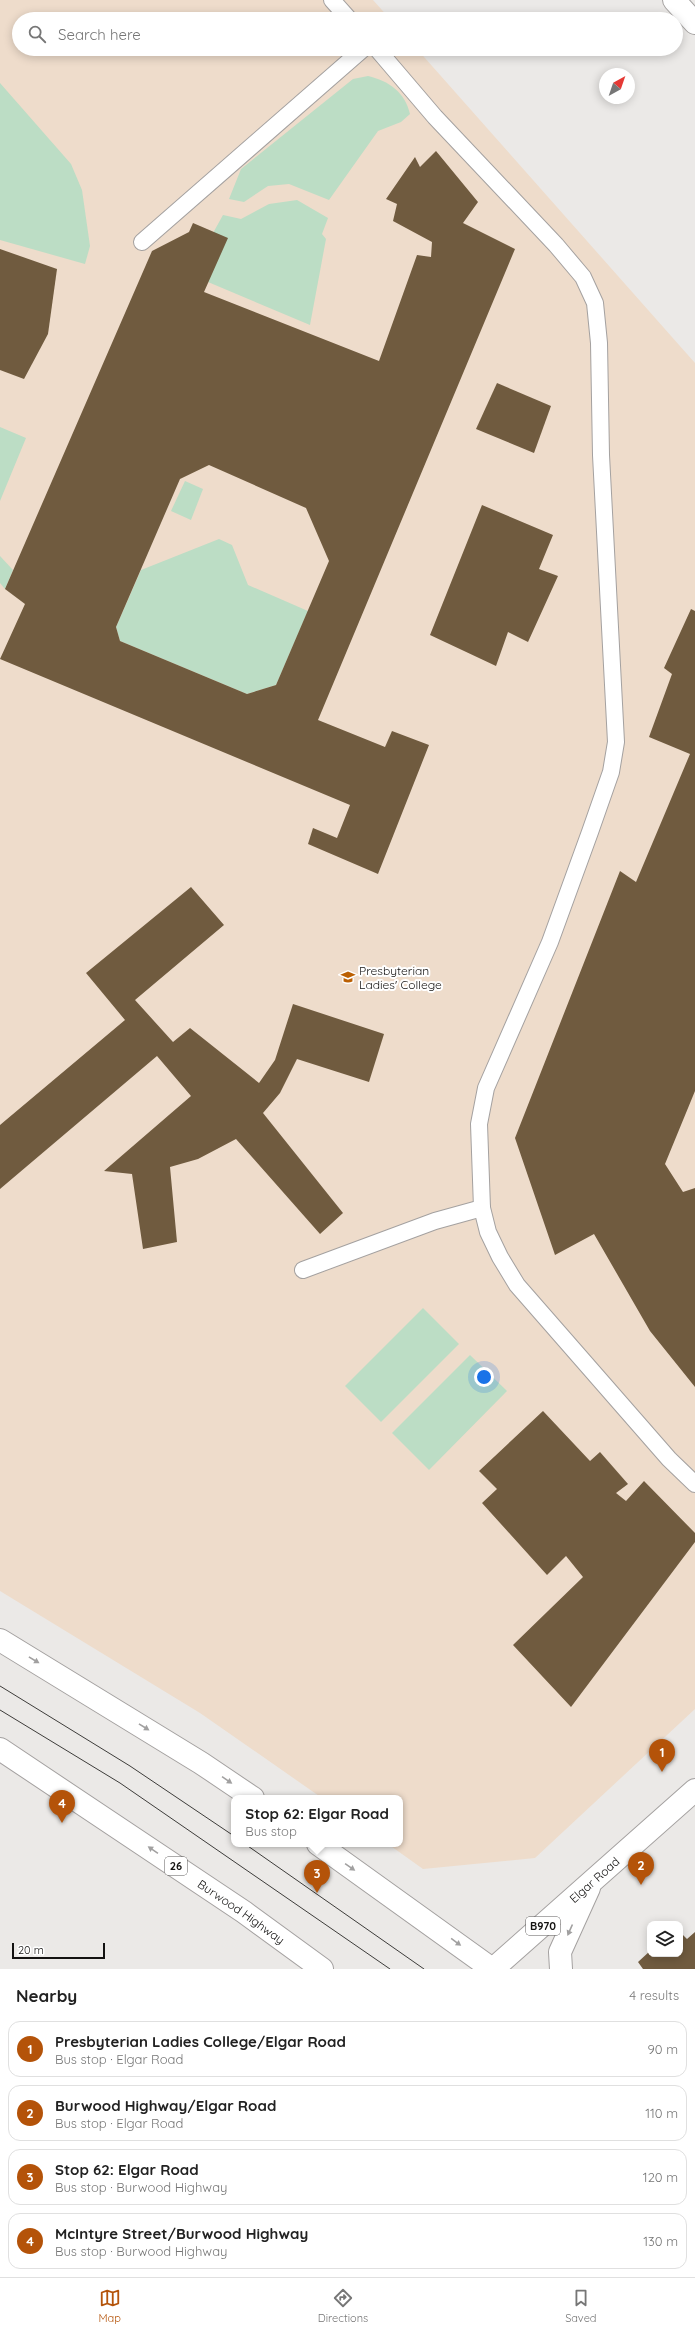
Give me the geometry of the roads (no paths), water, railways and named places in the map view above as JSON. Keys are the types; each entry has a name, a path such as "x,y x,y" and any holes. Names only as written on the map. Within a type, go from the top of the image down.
{"main road":[{"path":"0,1640 181,1750 248,1795"},
{"name":"Burwood Highway","path":"0,1749 238,1908 322,1969"},
{"name":"Elgar Road","path":"493,1969 695,1790"},
{"path":"322,1847 493,1969"},
{"path":"561,1969 560,1952 592,1882"}],"lane":[{"path":"332,0 343,12"},
{"path":"142,242 355,56"},
{"path":"383,56 435,117 560,250 583,277 595,303 599,343 601,455 616,742 611,772 550,942 486,1088 479,1124 482,1208 488,1232 500,1257 517,1285 663,1453 695,1484"},
{"path":"303,1270 435,1221 482,1208"}],"tram line":[{"path":"0,1686 130,1766 231,1834"},
{"path":"0,1710 120,1783 390,1969"},
{"path":"249,1847 424,1969"}],"place":[{"name":"Presbyterian Ladies' College","path":"348,977"},
{"name":"Presbyterian Ladies College/Elgar Road","path":"662,1772"},
{"name":"McIntyre Street/Burwood Highway","path":"62,1823"},
{"name":"Burwood Highway/Elgar Road","path":"641,1885"},
{"name":"Stop 62: Elgar Road","path":"317,1893"}]}
